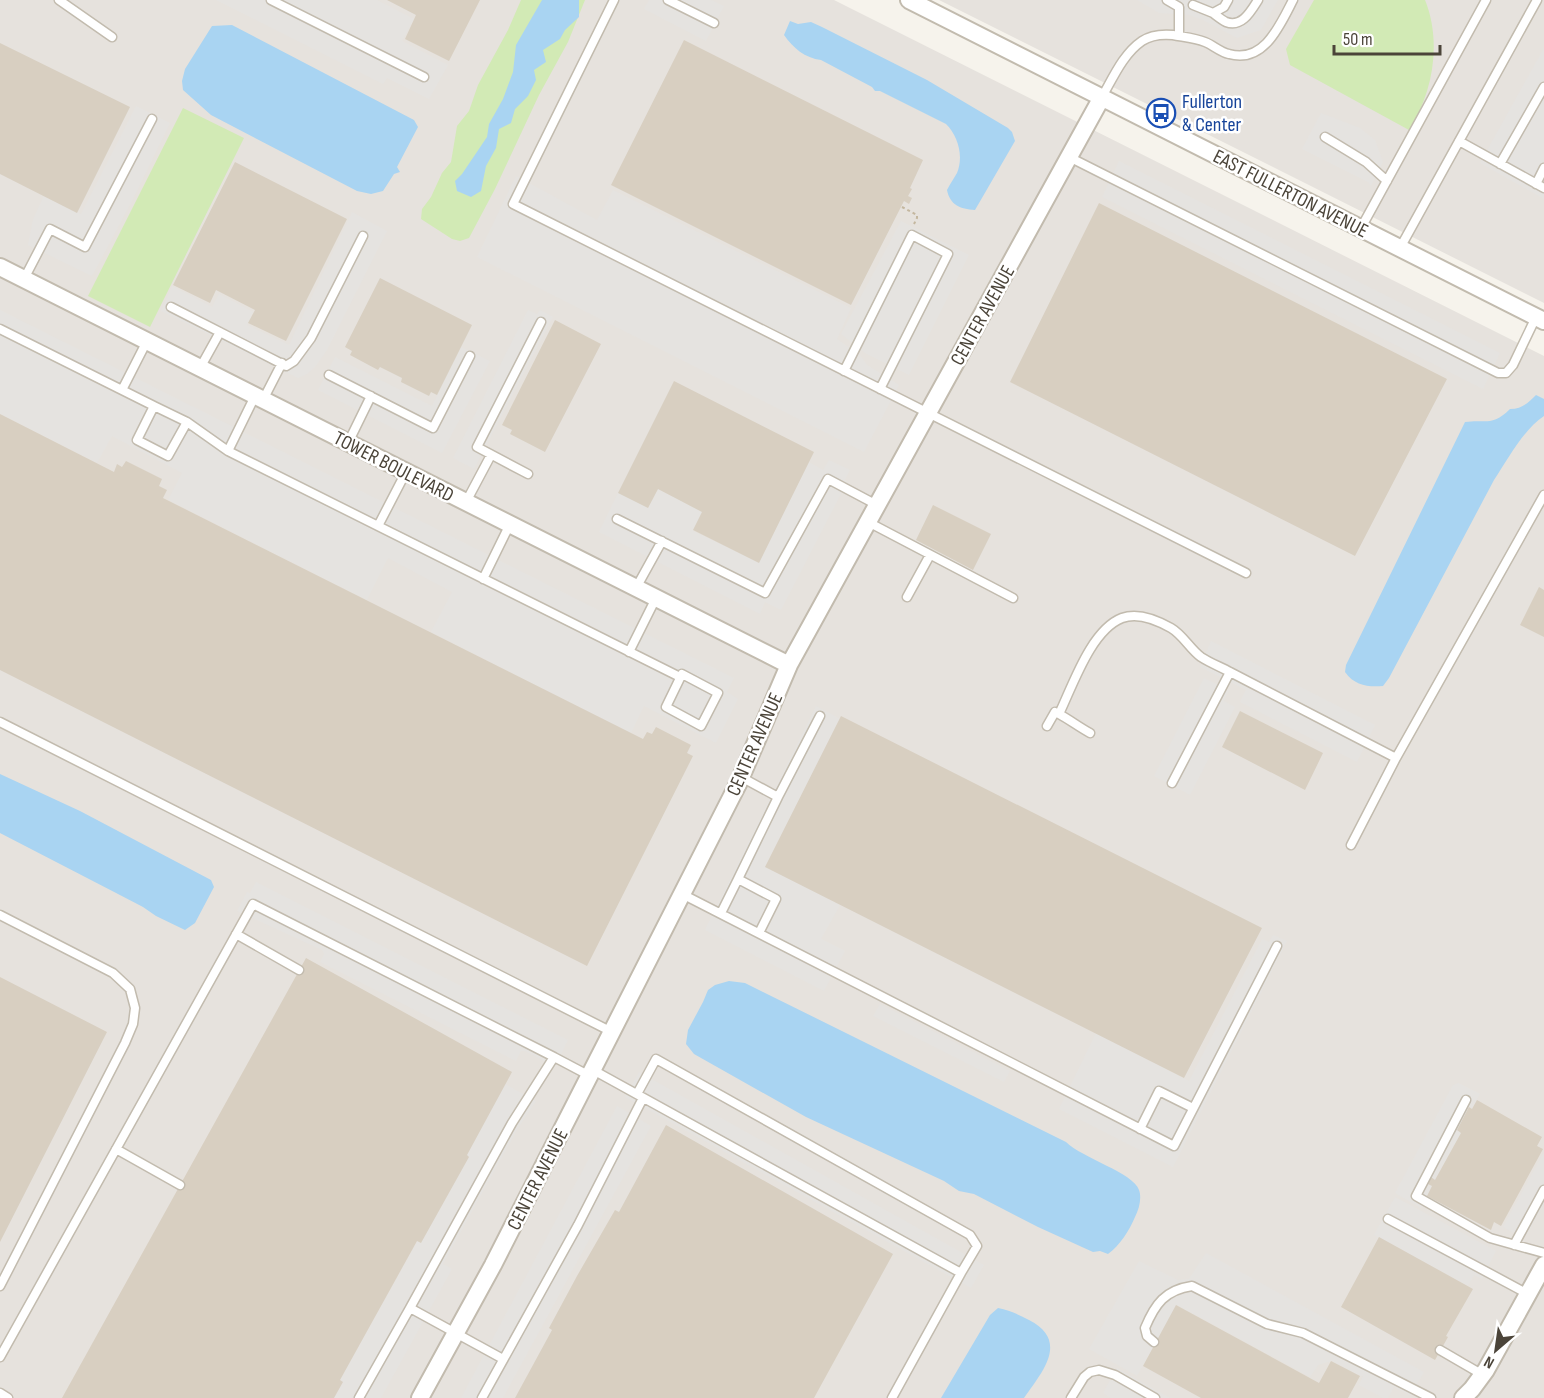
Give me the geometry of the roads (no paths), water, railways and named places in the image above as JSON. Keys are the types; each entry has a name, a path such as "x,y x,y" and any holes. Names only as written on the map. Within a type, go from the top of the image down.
{"street":[{"name":"EAST FULLERTON AVENUE","path":"909,0 1540,319"},
{"name":"CENTER AVENUE","path":"420,1398 493,1265 741,777 789,665 1102,97"},
{"name":"TOWER BOULEVARD","path":"0,267 789,665"},
{"path":"1463,1398 1483,1375 1538,1280"}],"lane":[{"path":"59,0 112,37"},
{"path":"271,0 424,76"},
{"path":"614,0 513,204 1246,573"},
{"path":"668,0 714,23"},
{"path":"1167,0 1179,7 1194,3 1227,22 1235,23 1244,20 1258,0"},
{"path":"1213,13 1224,7 1228,0"},
{"path":"1102,97 1126,56 1143,40 1161,34 1179,36 1206,42 1228,54 1245,57 1262,48 1276,32 1293,0"},
{"path":"1361,228 1486,0"},
{"path":"1400,248 1537,0"},
{"path":"1179,7 1179,36"},
{"path":"1500,164 1544,87"},
{"path":"24,279 50,229 85,247 152,119"},
{"path":"1325,137 1366,162 1387,181"},
{"path":"1459,141 1540,186 1544,168"},
{"path":"1069,157 1498,373 1506,374 1513,365 1540,319"},
{"path":"171,307 286,366 294,361 311,338 363,236"},
{"path":"844,371 912,236 948,254 880,389"},
{"path":"528,474 477,447 541,322"},
{"path":"0,329 187,422 228,451 680,677"},
{"path":"200,368 220,332"},
{"path":"122,390 147,341"},
{"path":"329,375 433,428 470,356"},
{"path":"228,451 282,363"},
{"path":"348,442 371,396"},
{"path":"154,406 137,440 147,446 168,456 187,422"},
{"path":"465,502 491,455"},
{"path":"378,526 406,472"},
{"path":"617,519 765,593 828,479 877,505"},
{"path":"1351,845 1396,758 1544,495"},
{"path":"868,522 1013,598"},
{"path":"483,579 510,524"},
{"path":"636,588 662,541"},
{"path":"907,597 930,555"},
{"path":"629,652 656,598"},
{"path":"1059,714 1091,648 1106,629 1123,618 1137,616 1151,619 1171,628 1200,656 1396,758"},
{"path":"1172,783 1230,672"},
{"path":"682,674 718,693 701,726 666,707 680,677 682,674"},
{"path":"1047,726 1055,712 1090,733"},
{"path":"721,914 820,716"},
{"path":"0,722 612,1032"},
{"path":"741,777 778,797"},
{"path":"738,879 776,899 759,933"},
{"path":"682,894 1174,1146 1276,946"},
{"path":"0,1357 253,904 554,1057 640,1096 961,1273"},
{"path":"0,915 113,973 130,989 135,1008 134,1024 125,1043 0,1286"},
{"path":"236,934 299,970"},
{"path":"359,1398 512,1123 554,1057"},
{"path":"482,1398 578,1225 656,1059 970,1236 977,1246 892,1398"},
{"path":"1140,1129 1159,1091 1193,1108"},
{"path":"1466,1100 1416,1196 1490,1238 1544,1253"},
{"path":"116,1149 180,1185"},
{"path":"1514,1245 1544,1191"},
{"path":"1388,1219 1538,1280"},
{"path":"1154,1342 1147,1336 1145,1328 1158,1303 1180,1287 1192,1286 1267,1324 1303,1333 1431,1398"},
{"path":"410,1308 503,1359"},
{"path":"1440,1350 1483,1375"},
{"path":"1071,1398 1084,1377 1090,1372 1099,1370 1115,1375 1155,1398"},
{"path":"0,1393 8,1398"}],"water":[{"path":"542,0 579,0 579,17 565,30 560,39 543,50 546,62 534,70 536,80 528,96 515,109 511,123 499,129 496,148 486,166 481,191 471,197 457,191 455,181 487,137 489,124 503,99 513,72 516,45"},
{"path":"790,21 798,24 811,22 822,27 927,80 1012,132 1015,141 975,210 956,205 948,195 947,190 959,167 960,153 957,140 946,124 880,91 875,91 872,87 821,60 800,52 784,35"},
{"path":"232,25 414,120 418,127 397,167 400,172 394,174 383,191 371,194 357,191 211,115 183,90 182,81 185,69 212,26"},
{"path":"1536,395 1544,399 1544,416 1529,429 1494,480 1389,678 1383,686 1367,686 1357,683 1345,672 1346,665 1465,422 1493,420 1510,409 1524,405"},
{"path":"0,774 80,811 211,880 214,887 195,923 185,930 0,833"},
{"path":"729,981 745,983 1066,1142 1083,1154 1128,1178 1139,1190 1140,1204 1127,1232 1108,1254 1100,1251 1093,1252 974,1194 959,1191 944,1181 806,1117 694,1054 686,1044 688,1030 708,990 715,985"},
{"path":"998,1308 1029,1320 1041,1328 1048,1337 1049,1357 1038,1378 1024,1398 941,1398 990,1315"}],"place":[{"name":"Fullerton & Center","path":"1161,113"}]}
